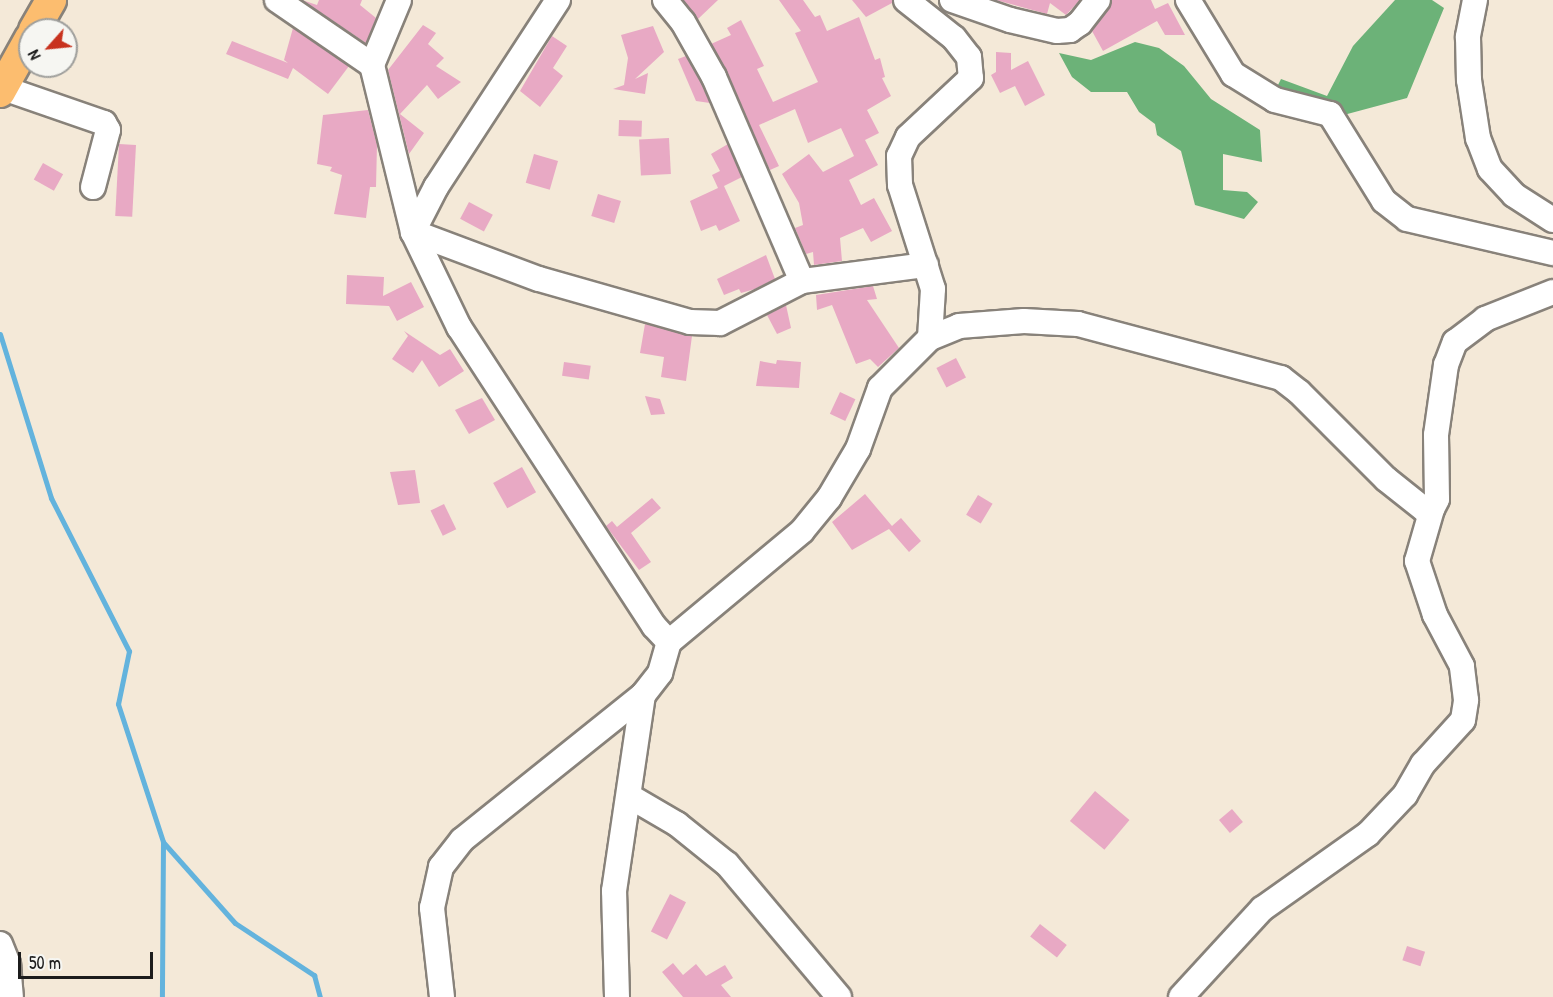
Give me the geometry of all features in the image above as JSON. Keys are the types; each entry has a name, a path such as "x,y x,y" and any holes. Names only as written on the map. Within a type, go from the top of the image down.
{"main road":[{"path":"41,18 51,0"},
{"path":"2,90 18,60"}],"street":[{"path":"277,0 372,65"},
{"path":"399,0 372,65 413,232 459,327 654,626 669,642"},
{"path":"413,232 436,187 558,0"},
{"path":"665,0 683,22 714,77 802,281"},
{"path":"906,0 954,38 969,57 971,78 908,137 899,156 900,185 933,289 930,338"},
{"path":"952,0 1010,20 1057,31 1070,30 1080,23 1098,0"},
{"path":"1188,0 1233,74 1275,100 1330,114 1384,201 1407,219 1553,253"},
{"path":"1474,0 1468,36 1469,80 1478,138 1490,169 1514,195 1553,220"},
{"path":"2,90 104,123 108,130 93,188"},
{"path":"413,232 539,279 690,322 720,323 802,281 926,265"},
{"path":"1181,997 1262,909 1368,834 1405,795 1423,764 1463,720 1466,700 1462,666 1435,615 1417,561 1437,499 1436,435 1443,382 1455,342 1485,319 1553,292"},
{"path":"442,997 432,908 441,867 462,840 643,695 660,673 669,642 802,531 829,498 858,448 879,388 930,338 959,326 1024,321 1078,324 1281,378 1418,507 1432,509"},
{"path":"617,997 614,891 643,695"},
{"path":"629,796 661,814 727,864 838,997"},
{"path":"0,944 8,964 11,997"}],"green space":[{"path":"1395,0 1432,0 1444,8 1407,98 1325,120 1267,107 1281,79 1327,96 1353,46"},
{"path":"1135,42 1159,48 1184,66 1211,99 1260,130 1262,162 1223,154 1223,190 1247,192 1258,202 1244,219 1195,205 1181,151 1157,135 1155,124 1139,112 1127,92 1091,92 1072,77 1059,53 1091,60"}],"building":[{"path":"302,0 317,5 319,0 362,0 360,5 376,18 366,43"},
{"path":"683,0 718,0 698,19"},
{"path":"779,0 803,0 815,17 820,15 827,31 859,17 875,60 880,58 885,77 882,78 891,96 867,110 879,133 865,140 878,165 849,180 861,205 874,198 892,231 871,242 863,228 840,238 842,261 814,265 813,252 806,254 795,228 803,225 799,203 782,174 809,154 823,172 854,156 841,128 808,143 795,109 759,125 779,166 770,170 711,44 731,35 727,28 741,20 764,66 757,69 773,102 818,82 795,33 801,31"},
{"path":"852,0 892,0 892,3 866,17"},
{"path":"996,0 1080,0 1066,15 1050,3 1047,14"},
{"path":"1112,0 1151,0 1155,9 1168,3 1185,35 1165,35 1157,21 1103,51 1092,31"},
{"path":"423,25 436,33 428,44 444,58 436,66 461,82 438,99 427,85 400,114 424,133 409,154 388,70"},
{"path":"653,26 664,52 635,79 648,73 645,94 613,89 624,85 628,58 621,35"},
{"path":"293,28 349,66 328,94 293,68 288,79 226,54 232,41 288,63 284,60"},
{"path":"552,36 567,46 553,68 563,76 540,107 520,91"},
{"path":"996,52 1011,53 1011,70 1028,61 1045,95 1025,106 1015,86 1000,93 991,75 996,72"},
{"path":"686,56 710,103 696,101 678,59"},
{"path":"368,110 377,145 376,187 370,187 366,218 334,214 342,175 330,171 332,167 317,164 323,115"},
{"path":"619,120 642,121 641,137 618,136"},
{"path":"669,138 671,174 641,176 639,140"},
{"path":"119,144 136,145 132,217 115,216"},
{"path":"728,144 742,177 724,186 740,221 719,231 716,225 701,231 690,201 718,188 712,175 720,171 711,154"},
{"path":"534,154 558,161 550,190 526,183"},
{"path":"43,163 63,174 54,191 34,180"},
{"path":"598,194 621,201 614,223 591,216"},
{"path":"469,202 493,215 484,231 460,219"},
{"path":"766,255 775,279 755,289 741,293 739,289 724,295 717,279"},
{"path":"347,275 384,277 383,296 411,282 424,307 397,321 389,306 346,304"},
{"path":"873,286 877,299 867,300 899,348 878,367 870,359 856,364 832,305 817,310 816,295"},
{"path":"786,305 791,328 777,334 767,315"},
{"path":"645,324 692,336 686,381 661,377 664,357 640,353"},
{"path":"404,331 440,355 450,349 464,371 439,387 422,360 413,373 392,359 408,336"},
{"path":"956,358 966,378 946,388 936,368"},
{"path":"777,360 801,362 799,388 756,386 760,361 776,364"},
{"path":"564,362 591,366 589,380 562,376"},
{"path":"840,392 855,399 845,421 830,414"},
{"path":"645,396 660,399 665,414 651,415"},
{"path":"482,398 495,420 469,434 455,410"},
{"path":"522,467 536,492 507,508 493,483"},
{"path":"415,470 420,503 398,505 390,472"},
{"path":"865,494 892,526 901,518 921,541 909,552 889,529 852,550 832,522"},
{"path":"978,495 993,504 981,523 966,515"},
{"path":"652,498 661,508 631,533 651,562 639,570 606,526 612,521 617,527"},
{"path":"444,504 456,529 443,536 431,511"},
{"path":"1095,791 1129,820 1104,850 1070,821"},
{"path":"1232,809 1243,822 1230,833 1219,820"},
{"path":"670,894 686,902 667,940 651,931"},
{"path":"1040,924 1067,945 1057,958 1030,937"},
{"path":"1407,946 1425,952 1420,966 1402,960"},
{"path":"673,963 683,975 696,964 706,976 725,965 733,978 721,985 731,997 683,997 662,972"}],"waterway":[{"path":"0,334 51,498 129,651 118,704 163,842 162,997"},
{"path":"163,842 235,923 314,975 320,997"}]}
